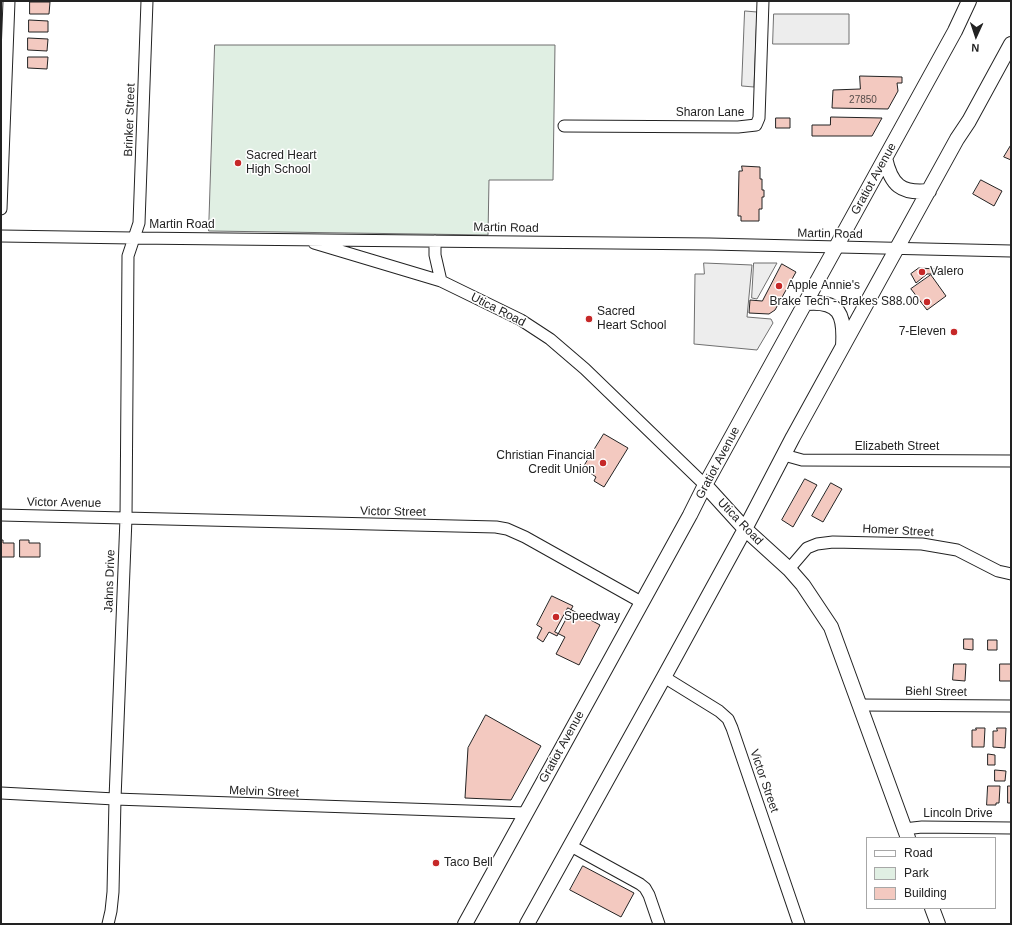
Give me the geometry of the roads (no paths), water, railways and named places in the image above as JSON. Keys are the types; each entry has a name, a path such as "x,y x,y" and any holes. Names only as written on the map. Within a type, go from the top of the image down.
{"main road":[{"name":"Gratiot Avenue","path":"468,921 705,485 955,31 970,1"},
{"path":"527,924 1011,44"},
{"path":"885,158 890,176 895,183 910,191 929,191"},
{"path":"806,303 828,303 839,314 844,331 843,348"},
{"name":"Utica Road","path":"705,485 745,529 789,569 803,585 831,627 906,833"},
{"path":"932,909 938,924"}],"street":[{"path":"1,209 9,1"},
{"name":"Brinker Street","path":"133,238 139,223 146,1"},
{"name":"Sharon Lane","path":"564,126 738,127 756,125 759,118 763,1"},
{"name":"Martin Road","path":"1,236 710,244 1011,251"},
{"name":"Jahns Drive","path":"108,924 113,892 126,518 128,256 133,238"},
{"name":"Utica Road","path":"300,239 441,281 507,312 550,339 585,369 705,485"},
{"path":"435,241 435,255 441,281"},
{"name":"Elizabeth Street","path":"784,455 802,460 1011,461"},
{"name":"Victor Avenue","path":"1,515 126,518"},
{"name":"Victor Street","path":"126,518 496,527 507,529 525,537 641,602"},
{"name":"Homer Street","path":"789,569 807,548 817,544 833,542 922,544 957,550 998,570 1011,574"},
{"name":"Victor Street","path":"664,677 719,711 728,719 799,924"},
{"name":"Biehl Street","path":"860,705 1011,706"},
{"name":"Melvin Street","path":"1,793 115,800 526,813"},
{"name":"Lincoln Drive","path":"906,833 922,827 1011,828"},
{"path":"571,846 645,888 659,924"}],"place":[{"name":"Sacred Heart High School","path":"238,163"},
{"name":"Valero","path":"922,272"},
{"name":"Apple Annie's","path":"779,286"},
{"name":"Brake Tech - Brakes S88.00","path":"927,302"},
{"name":"Sacred Heart School","path":"589,319"},
{"name":"7-Eleven","path":"954,332"},
{"name":"Christian Financial Credit Union","path":"603,463"},
{"name":"Speedway","path":"556,617"},
{"name":"Taco Bell","path":"436,863"}]}
